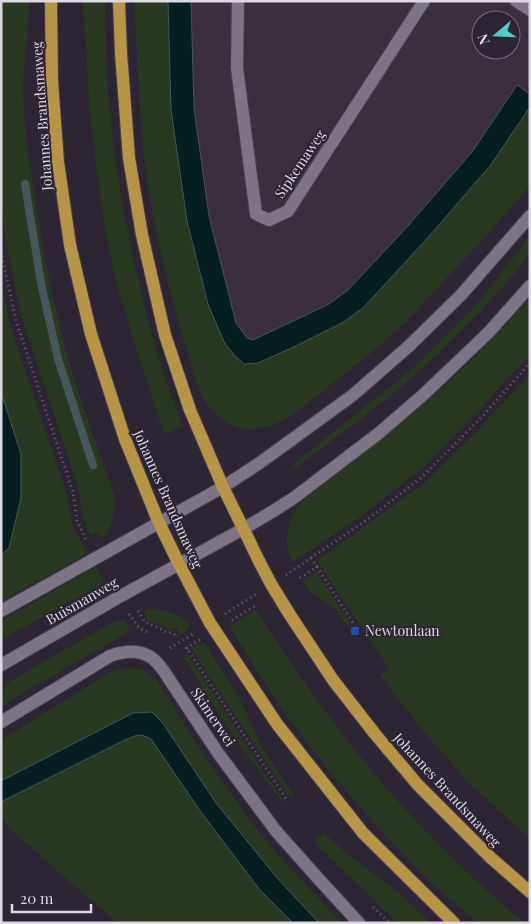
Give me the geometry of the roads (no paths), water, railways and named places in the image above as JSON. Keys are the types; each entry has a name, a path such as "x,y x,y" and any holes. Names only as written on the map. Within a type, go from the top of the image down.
{"main road":[{"name":"Johannes Brandsmaweg","path":"51,1 52,82 58,162 70,245 91,334 125,439 159,523 210,623 277,724 362,833 454,923"},
{"name":"Johannes Brandsmaweg","path":"119,1 129,158 142,235 165,334 190,410 223,487 271,584 333,680 418,785 490,858 530,892"}],"street":[{"name":"Sipkemaweg","path":"238,1 238,68 256,214 269,220 288,210 424,1"},
{"path":"516,1 530,10"},
{"path":"1,611 223,487 353,396 409,346 461,295 530,216"},
{"path":"243,528 296,496 379,433 458,363 530,286"},
{"name":"Buismanweg","path":"1,665 119,596 243,528"},
{"name":"Skimerwei","path":"1,722 110,656 123,651 143,654 152,658 163,670 218,753 276,832 359,923"}],"waterway":[{"path":"25,184 41,283 58,359 93,465"}],"place":[{"name":"Newtonlaan","path":"355,631"}]}
